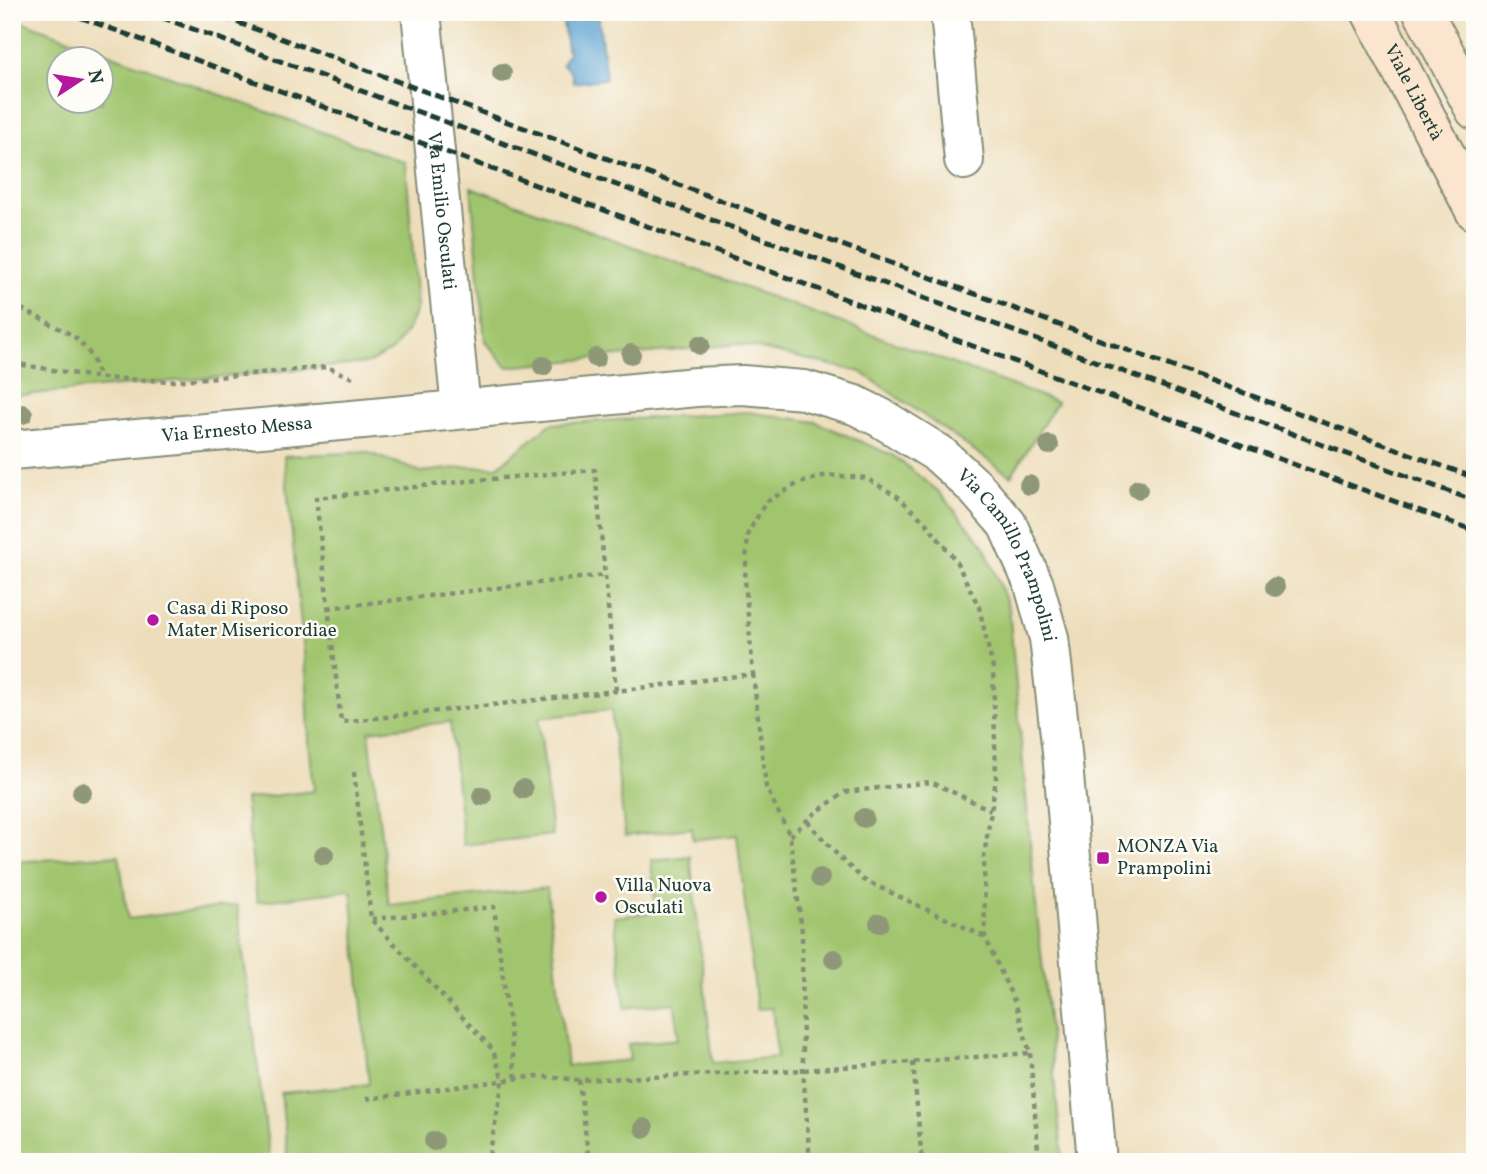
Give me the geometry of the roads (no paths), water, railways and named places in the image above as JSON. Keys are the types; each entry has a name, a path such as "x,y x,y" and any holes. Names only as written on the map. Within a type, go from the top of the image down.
{"main road":[{"name":"Viale Libertà","path":"1371,12 1475,211"},
{"path":"1423,12 1475,110"}],"street":[{"name":"Via Emilio Osculati","path":"421,12 461,409"},
{"path":"950,12 964,160"},
{"name":"Via Camillo Prampolini","path":"461,409 696,387 742,385 804,390 855,405 909,434 939,454 974,486 1007,524 1034,585 1049,638 1062,752 1097,1162"},
{"name":"Via Ernesto Messa","path":"12,450 461,409"}],"water":[{"path":"598,12 606,79 573,83 572,73 562,64 568,54 562,18"}],"railway":[{"path":"66,12 1475,531"},
{"path":"147,12 1475,501"},
{"path":"209,12 1475,478"}],"place":[{"name":"Casa di Riposo Mater Misericordiae","path":"153,620"},
{"name":"MONZA Via Prampolini","path":"1103,858"},
{"name":"Villa Nuova Osculati","path":"601,897"}]}
